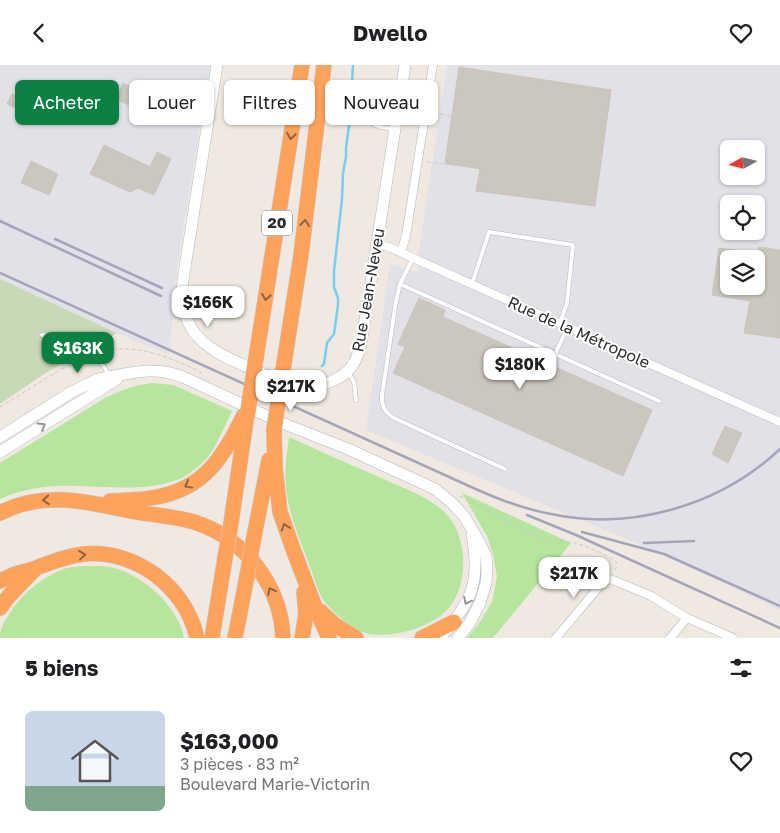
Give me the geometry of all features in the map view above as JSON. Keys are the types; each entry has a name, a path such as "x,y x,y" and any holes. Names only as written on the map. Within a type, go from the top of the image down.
{"highway":[{"name":"20","path":"246,412 302,65"},
{"name":"20","path":"274,429 302,248 324,65"},
{"path":"94,503 156,497 192,483 205,474 224,453 246,412"},
{"path":"212,638 231,523 246,412"},
{"path":"236,638 274,429"},
{"path":"274,429 275,467 282,519 315,607 329,638"},
{"path":"0,513 20,504 45,499 66,500 94,503 195,523 210,528 243,550 262,573 281,616 283,638"},
{"path":"0,581 62,558 86,554 104,555 130,561 146,568 177,595 190,617 197,638"},
{"path":"297,558 306,608 302,638"},
{"path":"0,608 8,597 36,569"},
{"path":"315,607 335,625 356,638"},
{"path":"422,638 454,621"}],"street":[{"name":"Rue Jean-Neveu","path":"217,65 183,280 182,299 184,310 195,334 206,345 260,372 288,383 302,386 321,384 338,378 348,371 356,358 362,339 405,65"},
{"name":"Rue Jean-Neveu","path":"401,252 406,236 433,65"},
{"name":"Rue de la Métropole","path":"377,244 413,257 780,422"},
{"path":"0,453 111,379 122,375 148,371 171,373 183,377 282,423 348,449 435,489 456,507 478,538 486,556 487,568 486,583 478,610 470,624 458,638"},
{"path":"0,437 82,386 98,379 111,379"},
{"path":"440,638 469,599 475,579 476,562 471,527"},
{"path":"556,638 607,579 613,579 651,596 687,618 733,638"},
{"path":"670,638 687,618"}],"lane":[{"path":"376,125 395,130"},
{"path":"472,284 489,231 573,245 564,325 555,354"},
{"path":"413,257 400,285 396,301 382,404 389,415 396,419 505,469"},
{"path":"400,285 659,401"},
{"path":"42,335 57,336 83,346 103,365 111,379"},
{"path":"348,371 353,378 356,400"}],"path":[{"path":"438,114 452,116"},
{"path":"426,162 471,167"},
{"path":"0,407 88,355"},
{"path":"460,496 537,535 554,541 576,543 608,557 617,563 615,573"}],"shaded area":[{"path":"0,65 210,65 208,80 129,80 129,125 200,125 176,273 170,355 117,333 0,279"},
{"path":"447,65 780,65 780,610 655,551 366,430 390,264 418,272 420,244"}],"green space":[{"path":"0,279 117,333 44,374 0,404"},
{"path":"152,383 173,385 232,411 210,454 193,471 177,480 147,487 70,486 34,488 0,499 0,463 105,398 128,388"},
{"path":"289,437 416,494 434,503 448,516 458,534 462,550 463,573 453,602 438,618 416,629 404,632 380,635 369,634 348,624 329,607 318,589 291,514 285,474"},
{"path":"462,493 571,543 493,638 467,638 480,622 492,602 497,577 493,554 487,536"},
{"path":"84,566 103,566 116,569 142,581 165,601 174,613 184,638 0,638 2,627 8,616 30,589 61,570"}],"building":[{"path":"459,67 611,90 595,206 476,191 480,169 445,163"},
{"path":"123,83 129,86 129,105 119,100 119,92"},
{"path":"12,94 15,96 15,108 7,104"},
{"path":"104,145 150,167 157,152 171,159 154,195 138,188 130,192 90,174"},
{"path":"31,161 58,174 49,195 21,183"},
{"path":"759,247 780,250 780,338 744,333 750,301 712,295 719,248 735,250 720,250 720,295 765,295 765,250 758,250"},
{"path":"419,298 445,310 443,317 652,410 623,476 393,373 405,347 398,344"},
{"path":"725,426 742,433 728,463 712,454"}],"waterway":[{"path":"322,366 324,364 327,343 334,334 338,305 338,298 334,287 334,271 350,118 353,65"}],"railway":[{"path":"0,221 161,296"},
{"path":"55,239 162,288"},
{"path":"0,273 481,491 515,505 551,514 581,518 612,519 643,516 673,509 702,499 730,486 756,469 780,449"},
{"path":"527,515 576,535 780,628"},
{"path":"582,532 664,554 780,606"},
{"path":"644,543 694,541"}]}
